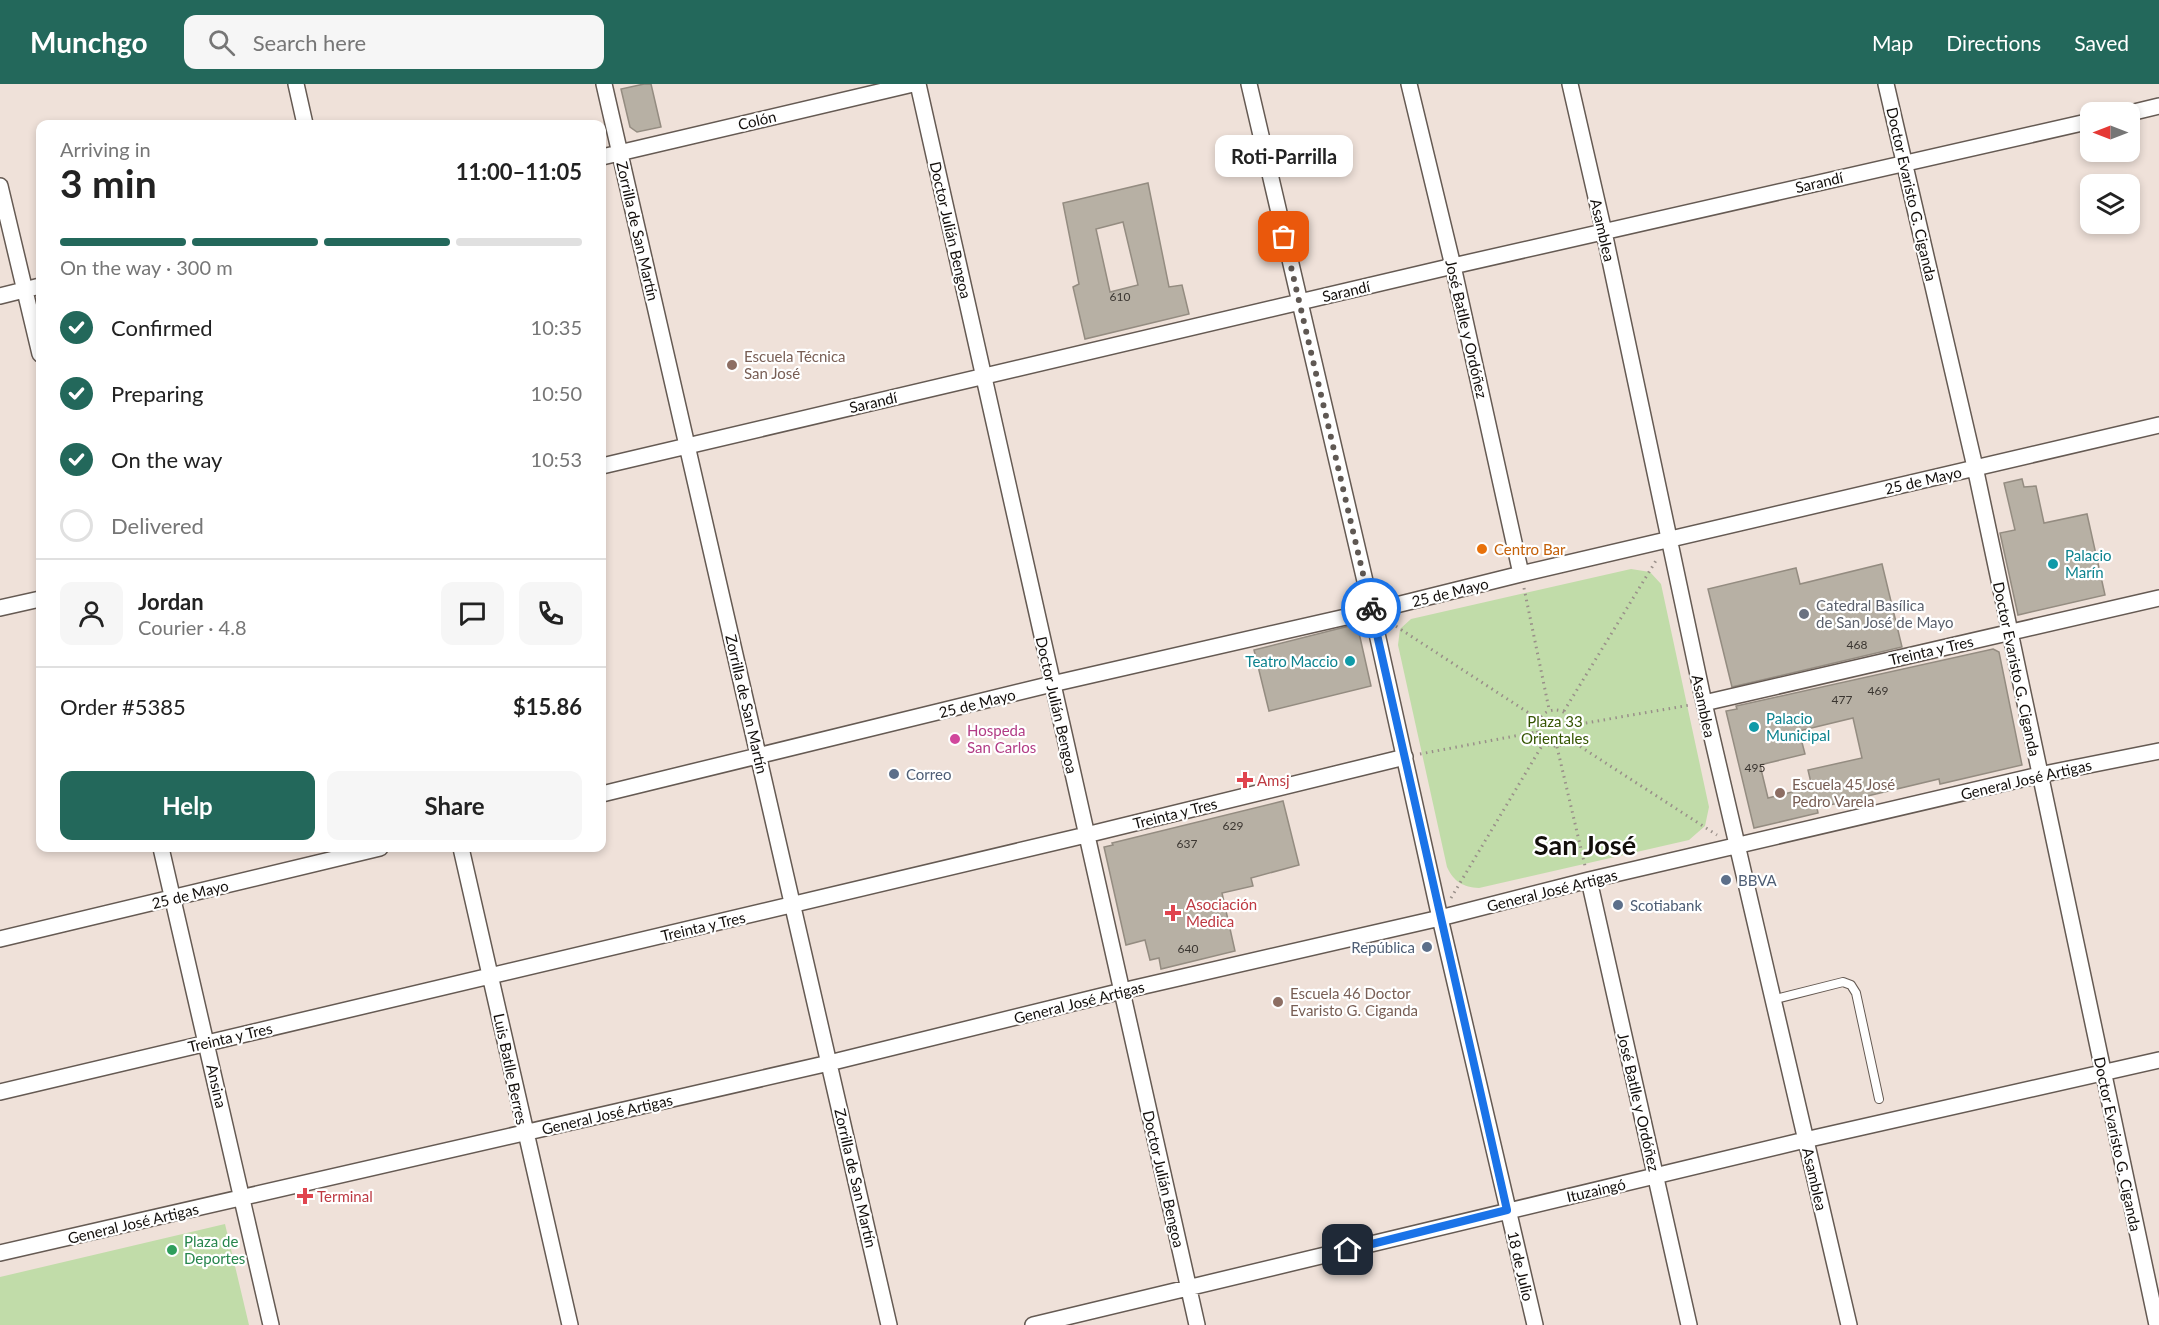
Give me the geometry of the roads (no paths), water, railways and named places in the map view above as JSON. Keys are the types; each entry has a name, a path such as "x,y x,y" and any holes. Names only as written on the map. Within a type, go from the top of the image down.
{"street":[{"path":"296,84 304,120"},
{"name":"Zorrilla de San Martín","path":"604,84 890,1325"},
{"name":"Colón","path":"606,156 913,84"},
{"name":"Doctor Julián Bengoa","path":"918,84 1197,1325"},
{"name":"18 de Julio","path":"1249,84 1535,1325"},
{"name":"José Batlle y Ordóñez","path":"1409,84 1453,266 1521,574"},
{"name":"Asamblea","path":"1570,84 1736,847 1849,1325"},
{"name":"Doctor Evaristo G. Ciganda","path":"1886,84 1976,467 2039,775 2157,1325"},
{"path":"2140,110 2159,106"},
{"name":"Sarandí","path":"606,465 1453,266 2080,123"},
{"path":"0,186 36,337"},
{"path":"0,296 36,287"},
{"name":"25 de Mayo","path":"606,793 1052,684 1372,611 2159,425"},
{"name":"Treinta y Tres","path":"1704,703 2159,598"},
{"path":"0,608 36,600"},
{"name":"General José Artigas","path":"0,1253 830,1063 1122,991 1440,918 1589,880 2039,775 2159,751"},
{"name":"Treinta y Tres","path":"0,1092 1086,835 1405,757"},
{"name":"Ansina","path":"162,852 208,1043 271,1325"},
{"name":"25 de Mayo","path":"0,939 363,852"},
{"name":"Luis Batlle Berres","path":"462,852 570,1325"},
{"name":"José Batlle y Ordóñez","path":"1589,880 1689,1325"},
{"name":"Ituzaingó","path":"1033,1325 1507,1210 2159,1060"}],"lane":[{"path":"1772,1000 1843,982 1851,985 1856,993 1879,1099"}],"place":[{"name":"Roti-Parrilla","path":"1284,237"},
{"name":"Escuela Técnica San José","path":"732,365"},
{"name":"Centro Bar","path":"1482,549"},
{"name":"Palacio Marín","path":"2053,564"},
{"name":"Catedral Basílica de San José de Mayo","path":"1804,614"},
{"name":"Teatro Maccio","path":"1350,661"},
{"name":"Palacio Municipal","path":"1754,727"},
{"name":"Hospeda San Carlos","path":"955,739"},
{"name":"Correo","path":"894,774"},
{"name":"Amsj","path":"1245,780"},
{"name":"Escuela 45 José Pedro Varela","path":"1780,793"},
{"name":"BBVA","path":"1726,880"},
{"name":"Scotiabank","path":"1618,905"},
{"name":"Asociación Medica","path":"1173,913"},
{"name":"República","path":"1427,947"},
{"name":"Escuela 46 Doctor Evaristo G. Ciganda","path":"1278,1002"},
{"name":"Terminal","path":"305,1196"},
{"name":"Plaza de Deportes","path":"172,1250"}],"district":[{"name":"San José","path":"1585,844"}],"park label":[{"name":"Plaza 33 Orientales","path":"1555,730"}]}
